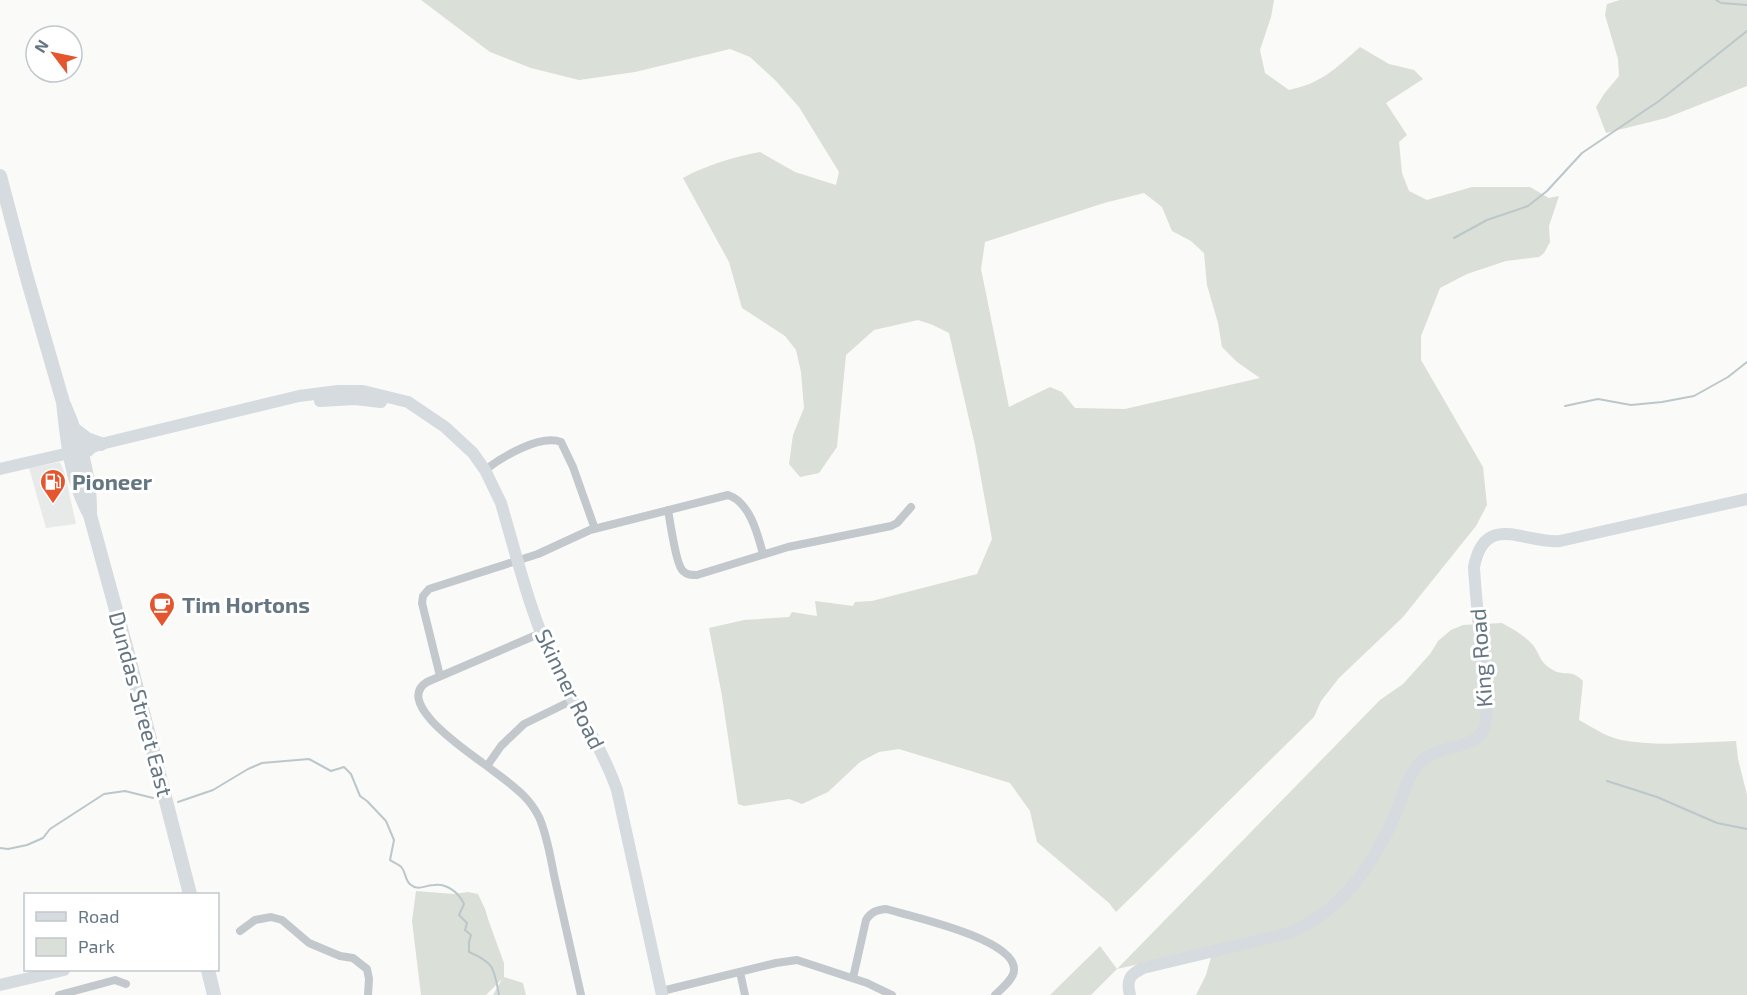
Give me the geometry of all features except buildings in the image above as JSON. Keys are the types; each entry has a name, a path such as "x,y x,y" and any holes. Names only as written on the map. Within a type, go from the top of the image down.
{"main road":[{"name":"Dundas Street East","path":"0,176 27,278 79,451"},
{"name":"Dundas Street East","path":"63,402 74,429 90,495 90,515 190,893"},
{"path":"74,429 87,439 101,444"},
{"path":"208,971 214,995"}],"street":[{"name":"Skinner Road","path":"79,451 299,396 338,391 363,392 408,402 460,439 485,470 501,503 541,633 555,667 610,770 617,790 662,993"},
{"name":"Skinner Road","path":"79,451 92,452 302,403 355,399 385,403 422,413"},
{"path":"485,470 506,456 540,442 551,440 561,442 573,467 595,529"},
{"path":"0,469 79,451"},
{"path":"440,676 422,603 423,596 429,589 538,554 595,529 728,495 746,510 763,554"},
{"name":"King Road","path":"1130,995 1128,983 1133,972 1289,933 1320,917 1350,890 1374,858 1415,767 1428,756 1442,749 1472,741 1482,731 1486,720 1485,697 1474,567 1478,551 1487,540 1501,533 1510,533 1543,541 1560,541 1747,499"},
{"path":"668,510 679,566 686,573 697,575 763,554 891,526 897,523 911,507"},
{"path":"541,633 427,682 420,688 418,696 423,709 441,730 524,796 532,806 543,827 581,995"},
{"path":"487,766 501,746 524,724 573,700"},
{"path":"853,978 866,920 877,910 886,909 968,933 989,942 1004,952 1013,964 1014,972 995,995"},
{"path":"240,932 255,920 271,917 282,920 309,943 340,956 353,958 367,969 368,995"},
{"path":"662,993 776,963 797,960 867,983 892,995"},
{"path":"0,985 56,971"},
{"path":"740,972 745,995"},
{"path":"59,995 115,980 126,984"}],"shaded area":[{"path":"60,462 65,474 76,524 46,528 29,468"}],"green space":[{"path":"421,0 1274,0 1260,50 1265,73 1289,90 1319,79 1360,47 1389,64 1414,70 1423,79 1386,103 1407,135 1399,142 1402,173 1409,191 1427,200 1472,187 1530,187 1549,198 1559,196 1549,226 1550,242 1544,253 1539,257 1506,261 1467,274 1440,288 1421,336 1421,360 1483,467 1487,505 1476,526 1403,617 1339,678 1321,701 1314,717 1116,912 1109,903 1037,842 1030,811 1010,783 899,749 879,752 860,762 828,792 802,804 789,799 744,806 738,804 709,628 744,620 789,617 792,612 817,616 815,601 853,606 855,602 872,601 977,574 992,539 975,445 949,333 918,320 874,330 846,355 837,447 819,473 800,477 789,464 793,435 804,408 801,372 796,350 785,336 742,308 729,262 683,178 720,162 760,152 795,172 836,185 839,172 799,107 750,57 730,49 635,72 579,80 531,68 490,52","holes":["1144,193 1162,207 1172,231 1191,241 1204,253 1207,285 1222,347 1237,362 1260,378 1125,409 1075,408 1062,392 1050,387 1009,407 981,269 985,242 1104,203"]},
{"path":"1620,0 1747,0 1747,86 1666,118 1606,133 1596,107 1619,76 1618,59 1605,15 1607,4"},
{"path":"1502,623 1530,642 1548,667 1557,672 1578,677 1583,681 1579,720 1610,737 1635,742 1678,744 1736,741 1747,795 1747,995 1196,995 1206,975 1214,947 1117,969 1380,700 1403,684 1430,654 1438,641 1451,630 1463,625"},
{"path":"416,891 478,894 504,963 504,977 523,983 526,995 493,995 502,979 486,995 421,995 412,921"},
{"path":"1100,946 1117,969 1091,995 1050,995"}],"waterway":[{"path":"1716,0 1721,3 1747,5"},
{"path":"1454,238 1487,220 1528,206 1547,191 1582,153 1659,101 1747,31"},
{"path":"1565,406 1598,399 1631,405 1694,396 1728,377 1747,362"},
{"path":"178,802 213,790 262,763 309,759 331,771 344,767 351,774 360,796 386,821 394,840 390,860 402,868 409,883 416,888 443,886 452,890 462,900 464,904 459,915 467,923 465,930 471,935 469,952 484,960 492,968 499,995"},
{"path":"1607,781 1657,797 1717,823 1747,829"},
{"path":"0,848 8,849 27,845 43,838 50,829 104,794 125,791 153,798"}],"place":[{"name":"Pioneer","path":"53,505"},
{"name":"Tim Hortons","path":"162,628"}]}
